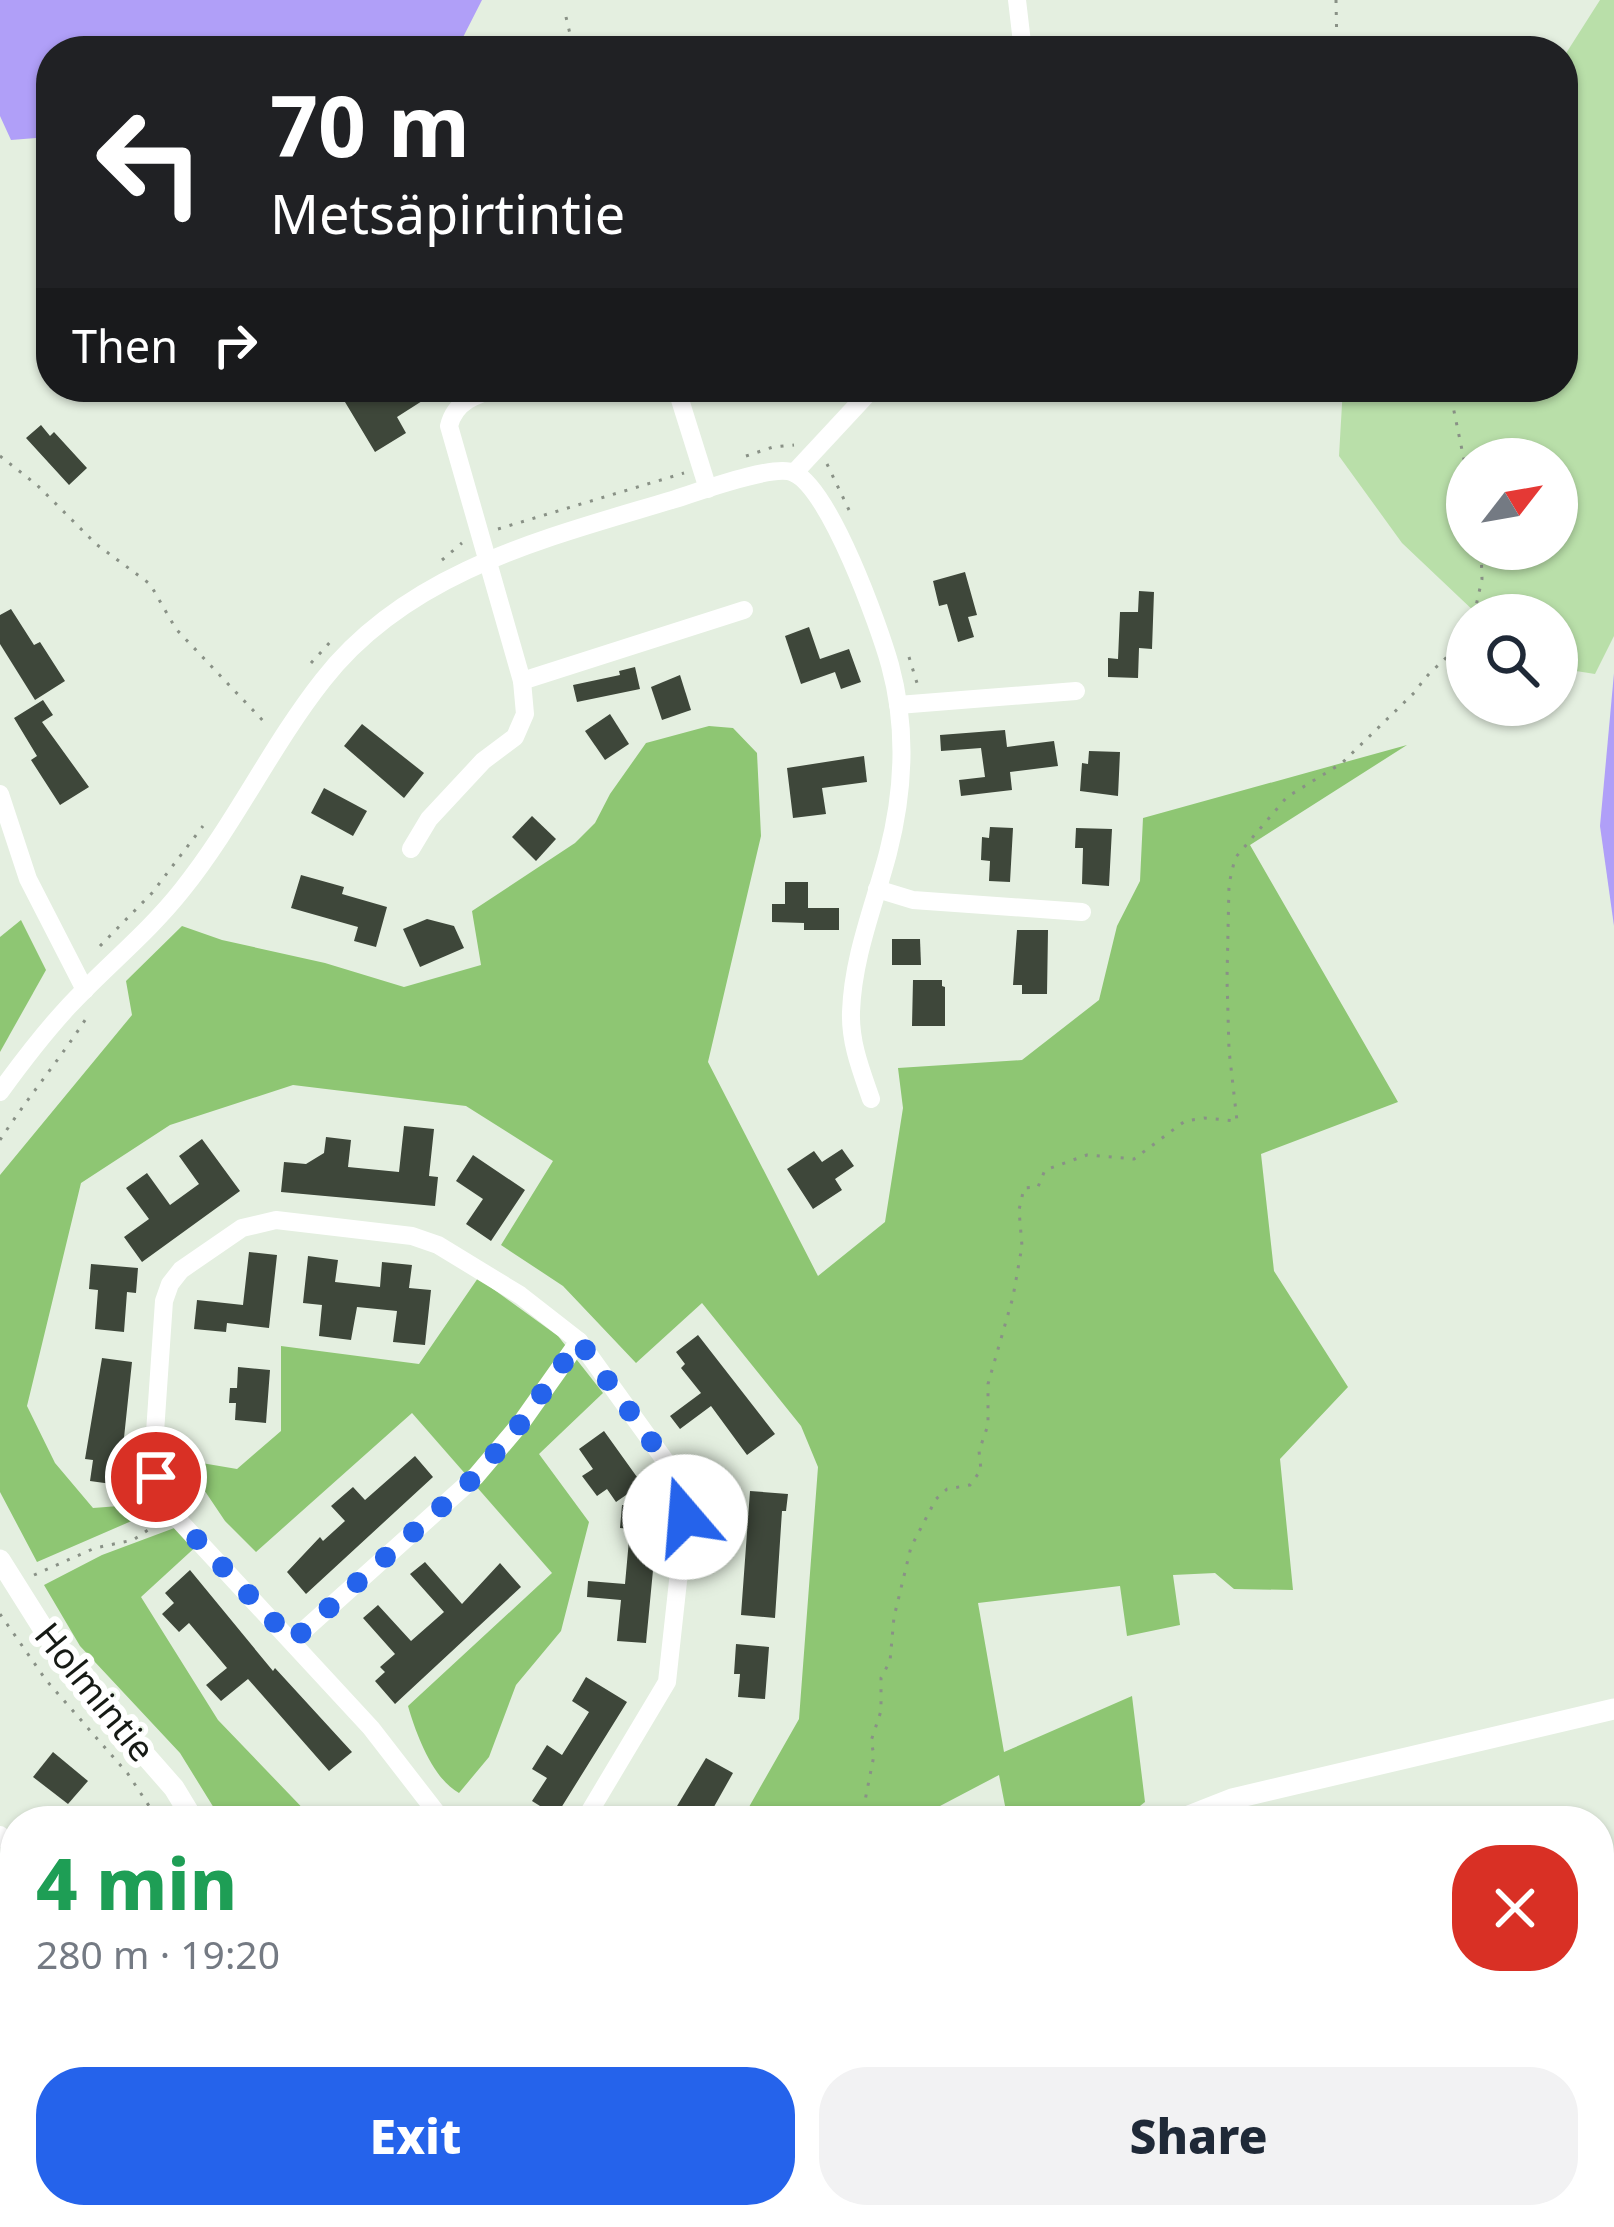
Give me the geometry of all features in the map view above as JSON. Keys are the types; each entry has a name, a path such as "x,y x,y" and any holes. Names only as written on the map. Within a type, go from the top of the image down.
{"street":[{"path":"1017,0 1021,36"},
{"path":"411,849 429,819 515,737 525,714 522,681 449,426 458,407 468,402"},
{"path":"681,402 708,489"},
{"path":"794,472 860,402"},
{"path":"0,1092 85,990 180,892 326,676 367,634 427,591 487,559 708,489 794,472 806,481 834,523 873,614 898,705 900,793 862,937 850,1015 854,1051 871,1099"},
{"path":"522,681 744,610"},
{"path":"898,705 1076,691"},
{"path":"0,794 28,879 85,990"},
{"path":"877,889 913,900 1082,912"},
{"path":"431,1806 371,1728 173,1514 156,1477 164,1301 170,1284 181,1270 251,1224 276,1220 412,1236 438,1245 520,1294 579,1341 674,1473 685,1517 667,1682 593,1806"},
{"path":"292,1641 476,1476 521,1423 579,1341"},
{"name":"Holmintie","path":"0,1561 66,1665 185,1806"},
{"path":"1213,1806 1614,1709"}],"path":[{"path":"1336,0 1337,36"},
{"path":"566,17 570,36"},
{"path":"1452,402 1460,438"},
{"path":"0,456 37,485 96,544 150,584 176,629 267,725 285,735"},
{"path":"864,1806 874,1755 871,1741 881,1712 881,1678 890,1661 894,1617 911,1547 936,1499 947,1489 970,1485 981,1470 988,1384 1022,1246 1019,1210 1024,1188 1037,1187 1045,1170 1087,1155 1134,1159 1185,1121 1237,1121 1228,979 1229,884 1235,858 1287,797 1342,763 1416,691 1424,676 1446,661"},
{"path":"0,1140 88,1015"},
{"path":"12,1583 95,1548 134,1540 173,1514"},
{"path":"0,1614 46,1680 150,1806"}],"green space":[{"path":"1600,0 1614,0 1614,636 1595,674 1578,671 1578,594 1456,594 1402,543 1339,456 1342,402 1578,402 1577,36"},
{"path":"709,726 733,728 757,753 761,836 708,1062 818,1276 885,1222 903,1108 898,1068 1022,1060 1099,1000 1117,926 1140,881 1143,818 1407,745 1250,845 1398,1102 1261,1154 1274,1271 1348,1387 1280,1459 1293,1590 1234,1589 1215,1573 1173,1575 1180,1625 1127,1636 1120,1586 978,1603 1004,1752 1132,1696 1145,1802 1140,1806 1005,1806 999,1775 940,1806 750,1806 799,1719 818,1467 801,1426 702,1303 636,1363 563,1286 501,1245 553,1161 466,1106 293,1085 170,1125 81,1183 27,1406 55,1463 93,1508 145,1504 150,1513 37,1562 0,1492 0,1175 132,1015 126,981 182,926 404,987 481,965 472,911 575,843 595,823 646,743"},
{"path":"21,920 46,970 0,1052 0,937"},
{"path":"478,1278 558,1336 603,1393 539,1454 589,1522 561,1631 516,1685 489,1757 459,1793 434,1767 408,1706 552,1573 412,1413 256,1552 225,1521 184,1460 237,1469 281,1431 281,1346 419,1364"},
{"path":"185,1524 201,1542 141,1597 218,1720 301,1806 213,1806 180,1753 80,1646 44,1585 102,1555"}],"shaded area":[{"path":"0,0 482,0 464,36 36,36 36,138 11,140 0,116"},
{"path":"1614,673 1614,926 1600,826"}],"building":[{"path":"345,402 420,402 397,417 406,433 375,452"},
{"path":"41,425 50,436 54,432 87,468 69,485 26,438"},
{"path":"965,572 977,615 968,617 974,637 958,642 947,604 939,606 933,581"},
{"path":"1139,591 1154,592 1152,649 1139,648 1138,678 1108,677 1108,658 1118,659 1120,612 1138,612"},
{"path":"11,609 65,681 35,700 0,644 0,615"},
{"path":"809,627 820,659 849,649 861,682 841,689 835,672 801,684 785,636"},
{"path":"635,667 640,689 577,702 573,685"},
{"path":"680,675 691,710 662,720 651,687"},
{"path":"43,700 53,715 42,722 89,787 60,805 31,760 37,756 14,718"},
{"path":"610,714 629,744 605,760 585,731"},
{"path":"362,724 424,773 404,798 344,746"},
{"path":"1005,730 1007,747 1054,741 1058,766 1010,772 1012,790 961,796 959,780 985,777 981,748 941,751 940,735"},
{"path":"1089,751 1120,752 1118,796 1080,791 1082,763 1088,764"},
{"path":"864,756 867,782 822,788 826,814 793,818 787,768"},
{"path":"324,788 367,811 353,836 311,813"},
{"path":"532,816 556,839 536,861 512,837"},
{"path":"990,827 1013,828 1010,882 989,881 990,861 981,860 982,837 989,838"},
{"path":"1076,828 1112,829 1109,886 1082,884 1083,848 1075,848"},
{"path":"301,875 344,887 342,894 387,907 376,947 354,941 358,927 291,908"},
{"path":"785,882 808,882 808,908 839,908 839,930 804,930 804,923 772,922 772,904 785,904"},
{"path":"427,919 454,926 464,948 420,967 403,929"},
{"path":"1017,930 1048,930 1047,994 1022,994 1022,985 1013,985"},
{"path":"892,939 920,939 921,965 892,965"},
{"path":"913,980 942,980 945,1026 912,1026"},
{"path":"404,1126 434,1129 429,1176 438,1177 435,1206 281,1192 284,1162 306,1164 324,1153 326,1137 351,1140 348,1167 399,1172"},
{"path":"202,1139 240,1191 142,1262 124,1237 149,1219 126,1188 147,1173 170,1205 199,1184 179,1156"},
{"path":"842,1149 854,1166 835,1179 842,1190 813,1209 787,1169 814,1151 822,1162"},
{"path":"473,1155 525,1190 491,1241 466,1224 483,1199 456,1181"},
{"path":"249,1252 277,1255 269,1328 227,1323 226,1332 194,1329 197,1300 243,1305"},
{"path":"308,1256 338,1260 335,1282 380,1287 382,1262 412,1265 409,1288 431,1290 425,1345 393,1342 397,1311 357,1307 351,1340 319,1336 322,1305 303,1303"},
{"path":"91,1264 138,1268 136,1293 127,1292 124,1332 95,1329 98,1290 89,1289"},
{"path":"698,1335 775,1434 747,1455 711,1406 680,1429 670,1416 701,1393 681,1368 685,1364 676,1352"},
{"path":"102,1358 132,1362 119,1485 90,1481 93,1460 85,1459"},
{"path":"238,1367 270,1370 266,1423 235,1420 236,1403 229,1403 230,1388 237,1388"},
{"path":"604,1431 642,1484 616,1502 607,1489 597,1496 582,1476 593,1469 579,1449"},
{"path":"415,1456 433,1477 306,1594 287,1572 320,1537 323,1541 345,1521 331,1506 353,1487 365,1500"},
{"path":"750,1491 788,1494 786,1511 782,1511 775,1618 741,1615"},
{"path":"622,1505 659,1508 646,1643 617,1641 621,1600 587,1597 588,1581 625,1584 630,1529 620,1528"},
{"path":"425,1562 462,1604 500,1563 521,1587 395,1704 375,1681 385,1672 380,1667 395,1654 363,1618 378,1605 411,1641 444,1612 410,1574"},
{"path":"190,1570 273,1671 275,1668 352,1752 329,1771 248,1679 221,1701 206,1685 227,1668 189,1623 179,1632 162,1614 174,1603 165,1593"},
{"path":"736,1644 769,1647 765,1699 738,1697"},
{"path":"586,1677 627,1702 562,1806 540,1806 532,1801 547,1778 532,1769 547,1745 562,1755 589,1712 572,1701"},
{"path":"53,1752 88,1781 68,1804 33,1777"},
{"path":"706,1758 733,1773 714,1806 677,1806"}],"route":[{"path":"156,1477 173,1514 292,1641 476,1476 521,1423 579,1341 674,1473 685,1517"}]}
